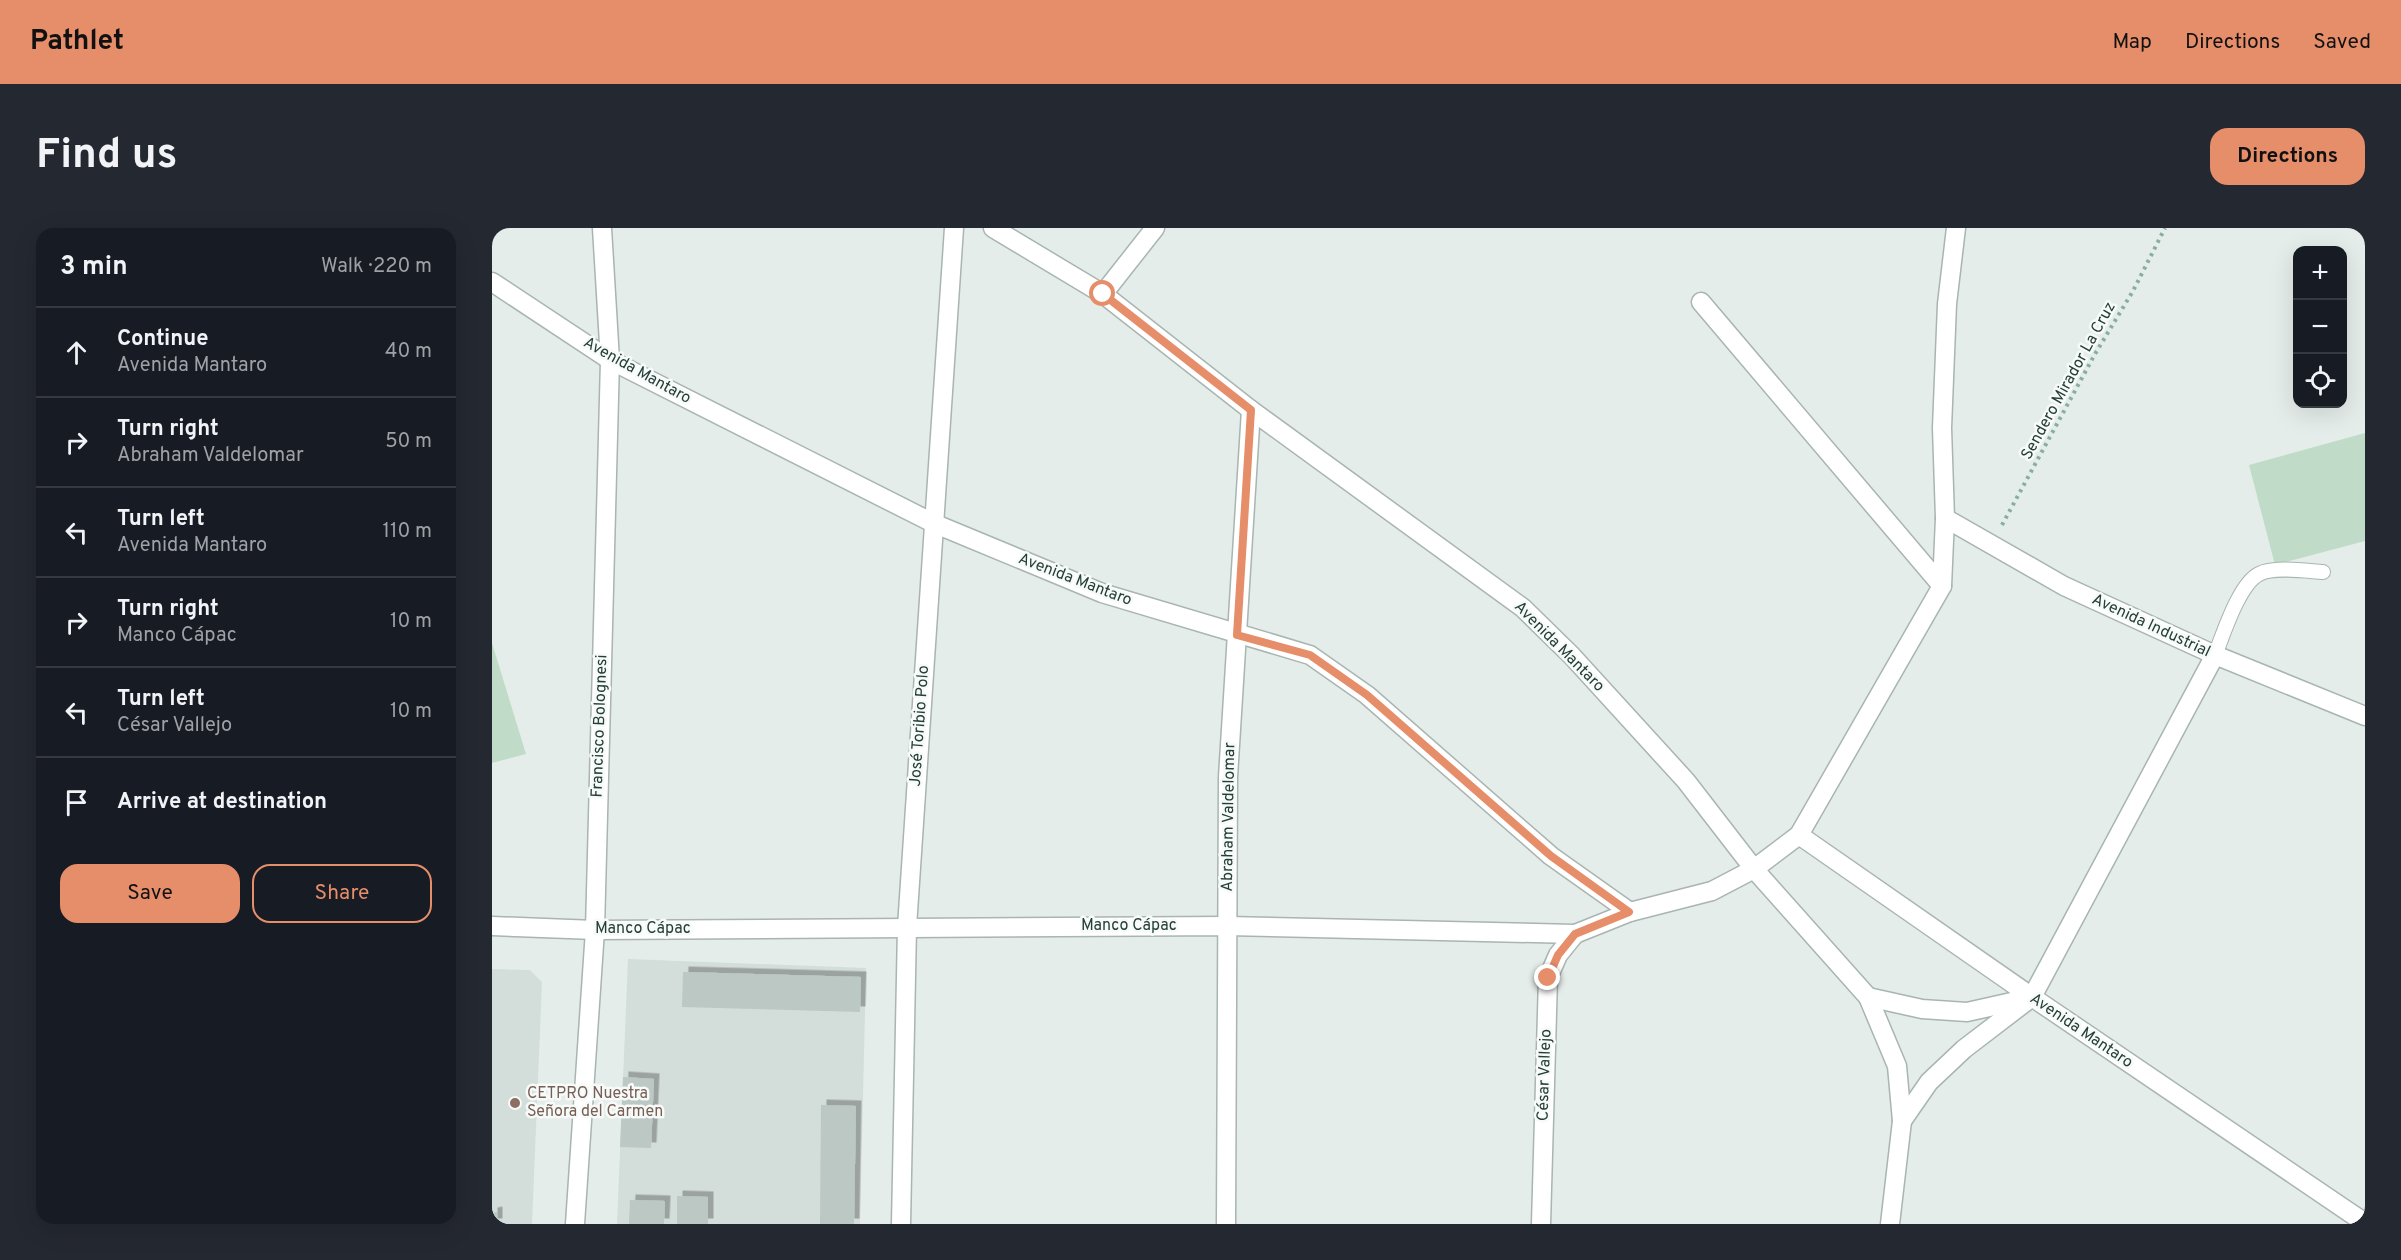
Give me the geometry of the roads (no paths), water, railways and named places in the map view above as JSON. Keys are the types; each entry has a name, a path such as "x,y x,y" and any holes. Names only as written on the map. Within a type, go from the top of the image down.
{"street":[{"name":"Francisco Bolognesi","path":"575,1224 595,930 610,360 602,228"},
{"name":"José Toribio Polo","path":"901,1224 907,927 954,228"},
{"name":"Avenida Mantaro","path":"993,228 1103,294 1251,410 1523,608 1572,656 1686,781 1754,869 1868,997 1897,1066 1902,1121 1890,1224"},
{"path":"1103,294 1155,228"},
{"path":"1799,835 1942,586 1946,518 1942,428 1947,304 1956,228"},
{"name":"Avenida Mantaro","path":"492,282 610,360 933,523 1102,593 1310,655 1367,695 1551,856 1629,912"},
{"path":"1701,303 1942,586"},
{"name":"Abraham Valdelomar","path":"1226,1224 1228,777 1251,410"},
{"name":"Avenida Industrial","path":"1946,518 2064,586 2215,655 2365,716"},
{"path":"1902,1121 1929,1082 1964,1048 2032,997 2215,655"},
{"name":"Avenida Mantaro","path":"1799,835 2032,997 2365,1223"},
{"name":"Manco Cápac","path":"492,926 595,930 1227,926 1575,934 1629,912 1712,891 1754,869 1799,835"},
{"name":"César Vallejo","path":"1541,1224 1548,978 1558,955 1575,934"},
{"path":"1868,997 1922,1009 1967,1012 2032,997"}],"lane":[{"path":"2215,655 2244,590 2259,573 2324,572"}],"place":[{"name":"CETPRO Nuestra Señora del Carmen","path":"515,1103"}]}
